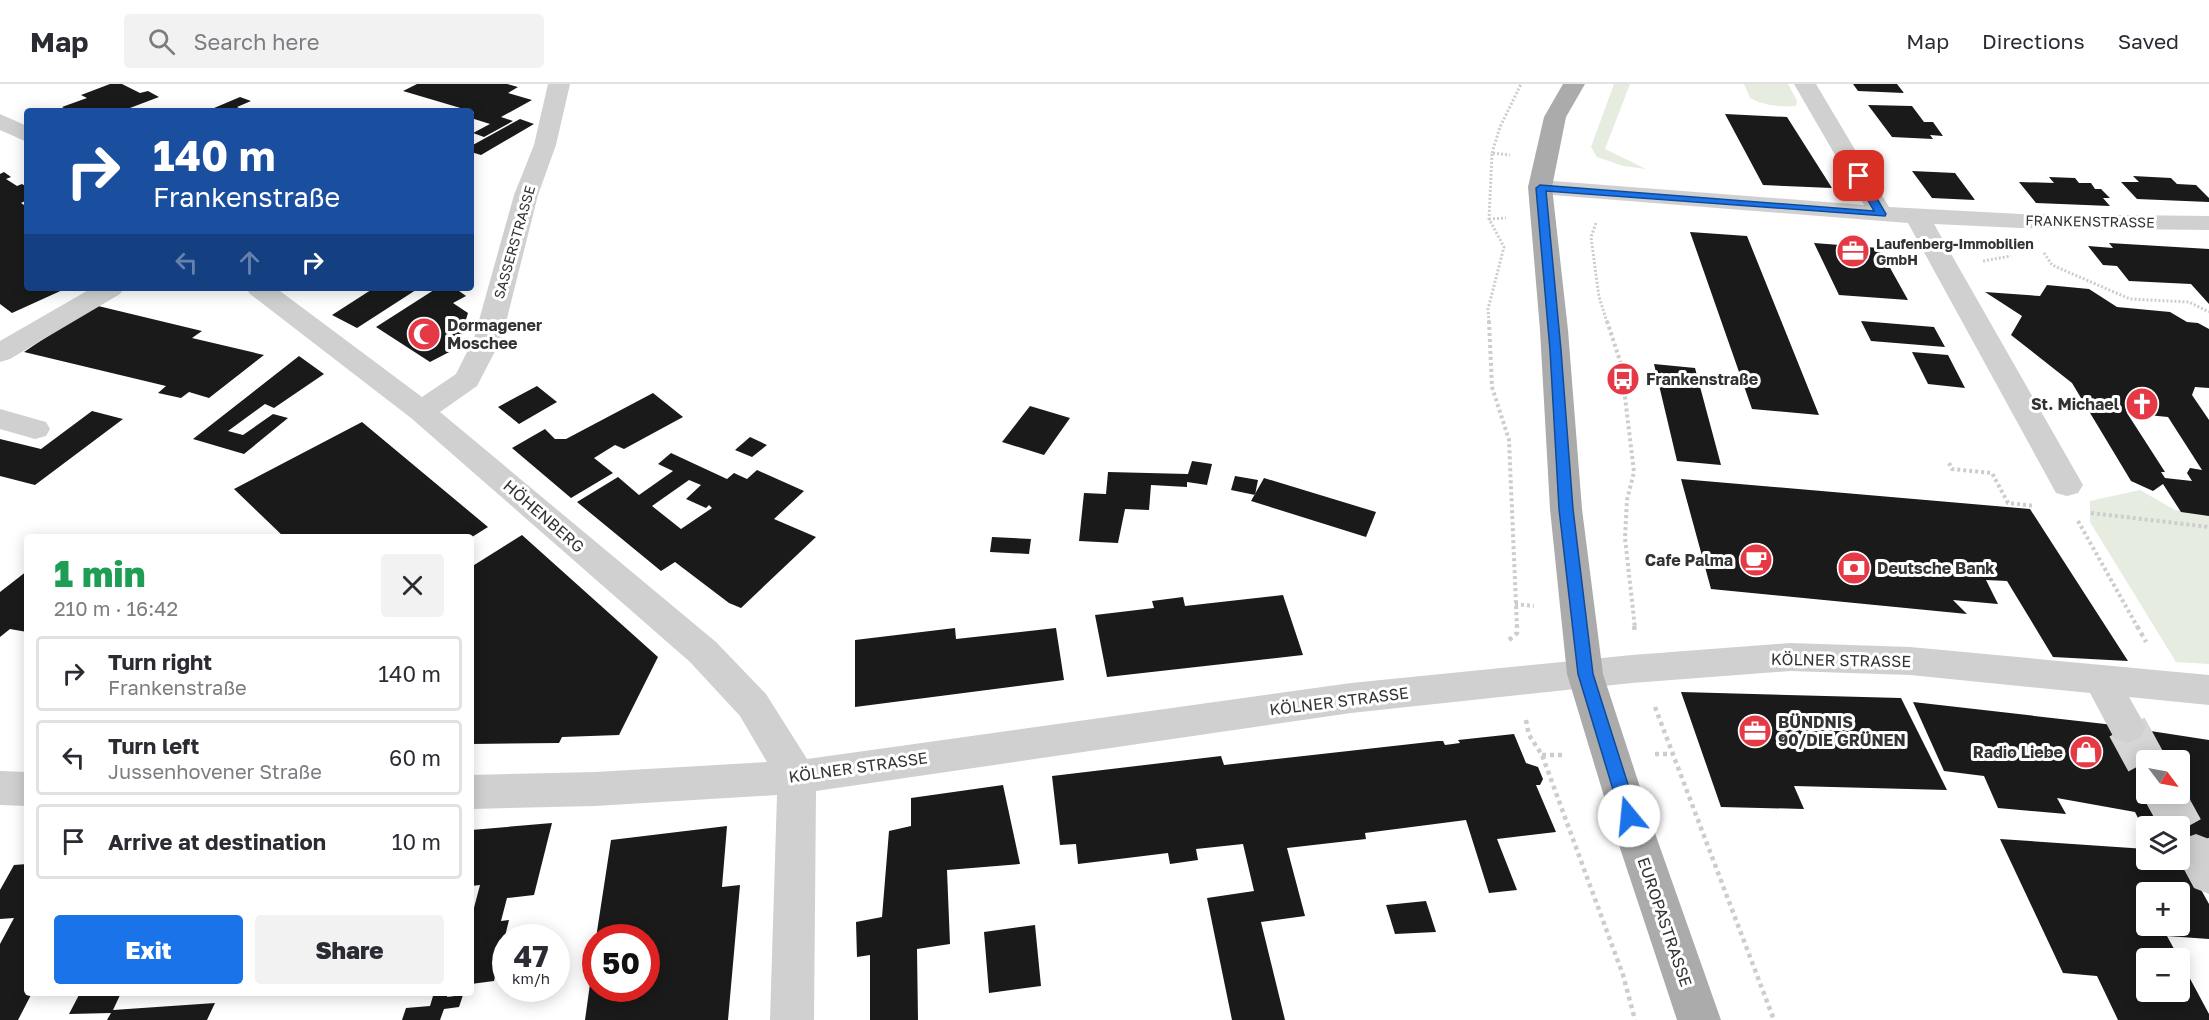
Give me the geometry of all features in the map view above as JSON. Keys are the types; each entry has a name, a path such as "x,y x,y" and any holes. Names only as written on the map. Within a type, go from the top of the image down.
{"main road":[{"name":"EUROPASTRASSE","path":"1574,84 1555,117 1540,188 1555,350 1566,509 1585,674 1636,836 1699,1020"}],"street":[{"name":"SASSERSTRASSE","path":"421,411 467,380 488,338 526,195 545,145 559,84"},
{"path":"1805,84 1881,214"},
{"path":"0,121 24,133"},
{"name":"FRANKENSTRASSE","path":"1540,188 1917,216 2021,221 2209,223"},
{"path":"1917,216 2070,498"},
{"path":"0,352 106,291"},
{"name":"HÖHENBERG","path":"263,291 421,411 704,652 753,705 797,777"},
{"path":"0,419 35,429"},
{"name":"KÖLNER STRASSE","path":"474,792 595,789 797,777 1351,698 1640,668 1790,657 1910,661 2209,690"},
{"path":"2101,680 2127,727"},
{"path":"792,1020 797,777"},
{"path":"0,788 24,789"}],"path":[{"path":"1492,153 1500,127 1521,84"},
{"path":"1604,193 1605,213 1597,220 1591,237 1599,297 1620,364 1634,472 1627,500 1625,538 1640,668 1774,1020"},
{"path":"2021,221 2052,265 2130,299 2189,302 2209,312"},
{"path":"1945,268 2042,250"},
{"path":"1949,463 1952,469 1992,473 2008,503 2070,498 2209,527"},
{"path":"2070,498 2171,688"}],"shaded area":[{"path":"1614,84 1630,84 1605,149 1646,169 1623,166 1597,157 1591,147"},
{"path":"1744,84 1788,84 1797,101 1796,106 1773,105 1756,101 1750,98"},
{"path":"2140,490 2175,510 2209,514 2209,664 2176,662 2090,522 2090,501"}],"building":[{"path":"110,84 122,84 140,93 148,91 159,97 130,108 62,107 87,98 81,95"},
{"path":"417,84 507,84 518,87 508,93 532,100 501,117 513,121 484,137 474,132 490,124 474,119 474,108 460,108 403,91"},
{"path":"1853,84 1897,84 1904,93 1858,91"},
{"path":"240,97 251,101 237,107 239,108 214,108"},
{"path":"1868,105 1912,106 1924,122 1933,122 1943,136 1930,135 1933,139 1892,137"},
{"path":"1725,114 1787,117 1832,188 1763,185"},
{"path":"520,119 534,124 481,155 474,153 474,144"},
{"path":"1912,171 1955,173 1975,200 1932,198"},
{"path":"4,172 11,177 6,179 17,186 24,185 24,202 21,203 24,205 24,291 60,291 12,313 0,304 0,174"},
{"path":"2133,176 2171,178 2177,184 2196,185 2209,198 2209,202 2137,199 2121,182 2139,182"},
{"path":"2049,177 2075,178 2079,183 2091,183 2095,189 2101,189 2110,198 2103,198 2110,206 2036,203 2019,182 2054,183"},
{"path":"1690,232 1747,236 1819,415 1752,409"},
{"path":"1814,243 1879,248 1908,300 1839,295"},
{"path":"2109,243 2209,249 2209,304 2191,284 2129,281 2117,266 2103,265 2088,246 2113,248"},
{"name":"St. Michael","path":"2047,285 2089,289 2117,307 2170,312 2187,322 2198,323 2209,329 2209,388 2195,387 2192,395 2209,420 2209,516 2181,512 2163,484 2153,491 2131,481 2072,383 2011,335 2022,316 1985,292 2040,296","holes":["2127,413 2168,417 2202,470 2190,468 2187,473 2192,481 2165,478 2161,472 2165,472"]},
{"path":"369,291 414,291 357,328 332,315"},
{"name":"Dormagener Moschee","path":"432,291 459,291 466,296 453,303 468,313 457,348 430,362 376,327"},
{"path":"94,305 202,331 192,338 264,355 209,398 189,392 181,398 158,393 166,386 24,352"},
{"path":"1861,321 1934,327 1945,347 1871,341"},
{"path":"1912,352 1948,355 1965,388 1928,384"},
{"path":"299,356 324,374 274,408 265,404 228,431 243,435 273,414 288,418 244,454 193,439"},
{"path":"1654,364 1695,368 1721,465 1677,461"},
{"path":"537,386 557,402 519,424 498,407"},
{"path":"653,393 683,417 624,449 615,445 594,458 613,473 571,498 512,448 545,429 555,439 566,439"},
{"path":"1030,406 1070,418 1044,455 1002,442"},
{"path":"92,411 123,419 35,485 0,476 0,439 41,449"},
{"path":"362,422 488,527 474,536 281,534 234,489"},
{"path":"750,437 767,445 752,457 735,450"},
{"path":"671,453 727,479 734,473 747,479 757,470 804,491 774,519 816,537 741,608 729,603 675,562 661,571 577,502 618,477 639,495 673,471 658,464","holes":["689,480 701,485 686,499 706,508 709,505 712,508 681,529 652,506"]},
{"path":"1192,461 1212,464 1207,485 1187,482 1187,487 1151,485 1149,510 1125,509 1118,543 1079,541 1084,493 1106,494 1108,472 1188,474"},
{"path":"1235,476 1258,480 1255,495 1231,490"},
{"path":"1264,478 1376,512 1366,537 1251,501"},
{"path":"1681,479 2030,509 2128,661 2053,657 2007,581 1986,580 1998,604 1953,600 1967,614 1711,589"},
{"path":"522,535 658,657 619,735 562,737 559,743 474,744 474,565"},
{"path":"992,537 1031,539 1029,554 990,552"},
{"path":"24,573 24,631 10,629 0,637 0,592"},
{"path":"1283,595 1303,655 1107,677 1095,615 1154,608 1152,601 1183,597 1185,606"},
{"path":"955,628 956,639 1056,628 1064,680 855,707 855,640"},
{"path":"1681,692 1901,698 1947,790 1794,786 1804,809 1721,807"},
{"path":"1913,702 2105,724 2209,740 2209,852 2190,852 2190,816 2137,816 2135,812 2057,798 2066,814 1998,808 1984,776 1944,771"},
{"path":"1514,734 1526,763 1538,767 1543,779 1540,785 1536,785 1556,832 1497,839 1517,890 1489,893 1466,820 1365,833 1366,839 1287,848 1305,916 1261,922 1285,1020 1232,1020 1207,898 1254,891 1243,844 1196,849 1198,860 1170,864 1168,853 1078,864 1076,844 1060,845 1052,776 1221,756 1224,765 1438,741 1443,741 1445,745 1460,743 1458,740"},
{"path":"1003,785 1020,864 947,870 950,944 917,949 918,1020 870,1020 870,955 857,957 856,922 882,917 889,831 911,826 911,798"},
{"path":"552,823 534,895 507,898 501,921 509,920 508,924 492,924 492,981 474,984 474,908 480,885 474,886 474,830"},
{"path":"727,826 722,887 740,885 728,1020 585,1020 587,1002 660,1002 660,924 598,924 611,840"},
{"path":"2000,839 2136,848 2136,870 2190,870 2209,904 2209,939 2167,936 2174,948 2136,948 2136,1002 2190,1002 2190,979 2209,1014 2209,1020 2118,1020 2097,976 2063,973"},
{"path":"24,864 24,996 30,996 18,1020 0,1020 0,944 14,918 0,919 0,890 14,865"},
{"path":"1426,901 1436,932 1395,934 1386,905"},
{"path":"1035,925 1041,986 989,993 984,932"},
{"path":"78,996 120,996 113,1010 215,1003 207,1020 107,1020 111,1013 69,1014"},
{"path":"433,996 463,996 459,1007 444,1009 440,1020 402,1020 406,1008 430,1006"}],"tunnel":[{"path":"2127,727 2139,750"},
{"path":"2170,804 2196,852"}],"place":[{"name":"Laufenberg-Immobilien GmbH","path":"1853,251"},
{"name":"Dormagener Moschee","path":"424,334"},
{"name":"Frankenstraße","path":"1623,379"},
{"name":"St. Michael","path":"2142,404"},
{"name":"Cafe Palma","path":"1756,560"},
{"name":"Deutsche Bank","path":"1854,568"},
{"name":"BÜNDNIS 90/DIE GRÜNEN","path":"1755,731"},
{"name":"Radio Liebe","path":"2086,752"}],"route":[{"path":"1629,816 1585,674 1566,509 1555,350 1540,188 1881,214 1859,176"}]}
